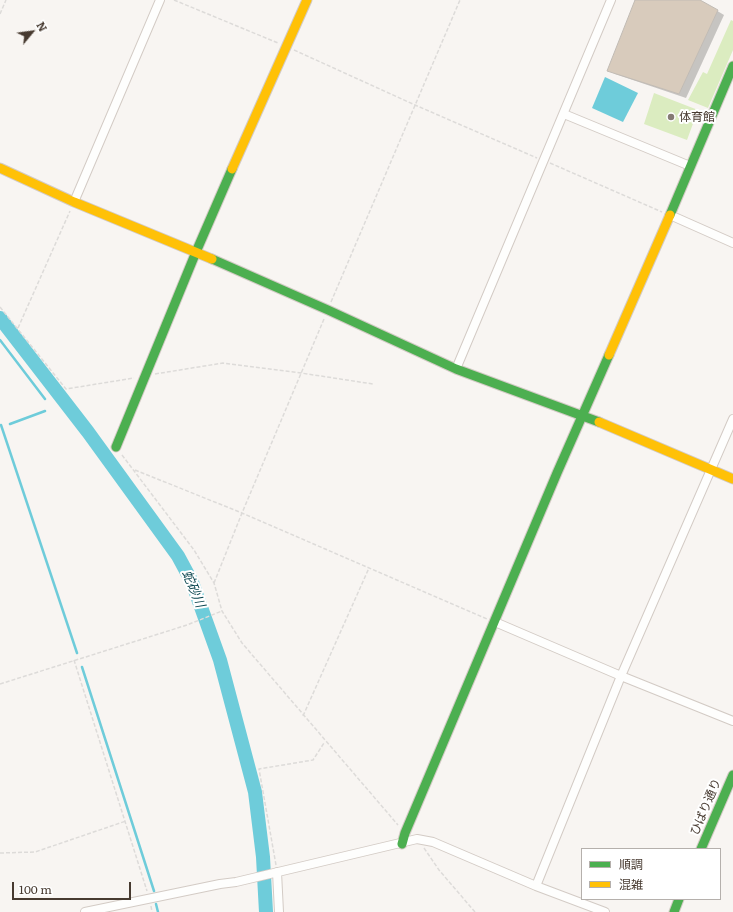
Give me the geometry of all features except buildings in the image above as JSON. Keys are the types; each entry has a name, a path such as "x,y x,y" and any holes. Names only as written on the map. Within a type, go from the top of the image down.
{"street":[{"path":"74,202 160,0"},
{"path":"116,447 196,252 307,0"},
{"path":"456,369 611,0"},
{"path":"402,844 405,833 554,480 584,415 733,66"},
{"path":"564,114 690,166"},
{"path":"0,168 74,202 196,252 328,310 456,369 584,415 733,479"},
{"path":"670,215 733,243"},
{"path":"536,886 621,676 733,419"},
{"path":"495,622 621,676 733,721"},
{"name":"ひばり通り","path":"701,848 733,775"},
{"path":"85,912 149,898 236,882 402,844 417,839 426,842 433,842 536,886 606,912"},
{"path":"279,912 280,871"},
{"path":"674,912 679,900"}],"path":[{"path":"0,14 6,0"},
{"path":"174,0 287,46 415,105"},
{"path":"214,583 301,373 460,0"},
{"path":"18,329 74,202"},
{"path":"0,307 66,389 223,363 373,384"},
{"path":"116,447 135,470 194,550 214,583 222,611 242,643 303,716 405,833"},
{"path":"135,470 242,513 495,622"},
{"path":"303,716 369,568"},
{"path":"0,684 186,625 222,611"},
{"path":"74,660 126,821 152,912"},
{"path":"280,871 259,769 313,760 324,743"},
{"path":"0,853 34,852 126,821"},
{"path":"417,839 439,870 476,912"}],"green space":[{"path":"731,20 733,21 733,50 708,108 688,100 703,72 707,74"},
{"name":"体育館","path":"654,93 698,110 687,140 644,124"}],"water":[{"path":"605,77 638,93 623,122 592,108"}],"waterway":[{"name":"蛇砂川","path":"0,318 88,432 178,556 192,582 220,660 255,792 263,857 266,912"},
{"path":"0,340 45,399"},
{"path":"10,424 45,411"},
{"path":"1,425 77,653"},
{"path":"82,667 154,891"},
{"path":"156,904 158,912"}],"traffic: fast":[{"path":"670,215 733,66"},
{"path":"116,447 196,252 232,169"},
{"path":"212,259 456,369 599,422"},
{"path":"402,844 405,833 557,473 609,355"},
{"path":"701,848 733,775"},
{"path":"674,912 679,900"}],"traffic: slow":[{"path":"232,169 307,0"},
{"path":"0,168 74,202 212,259"},
{"path":"609,355 670,215"},
{"path":"599,422 733,479"}],"place":[{"name":"体育館","path":"671,117"}]}
